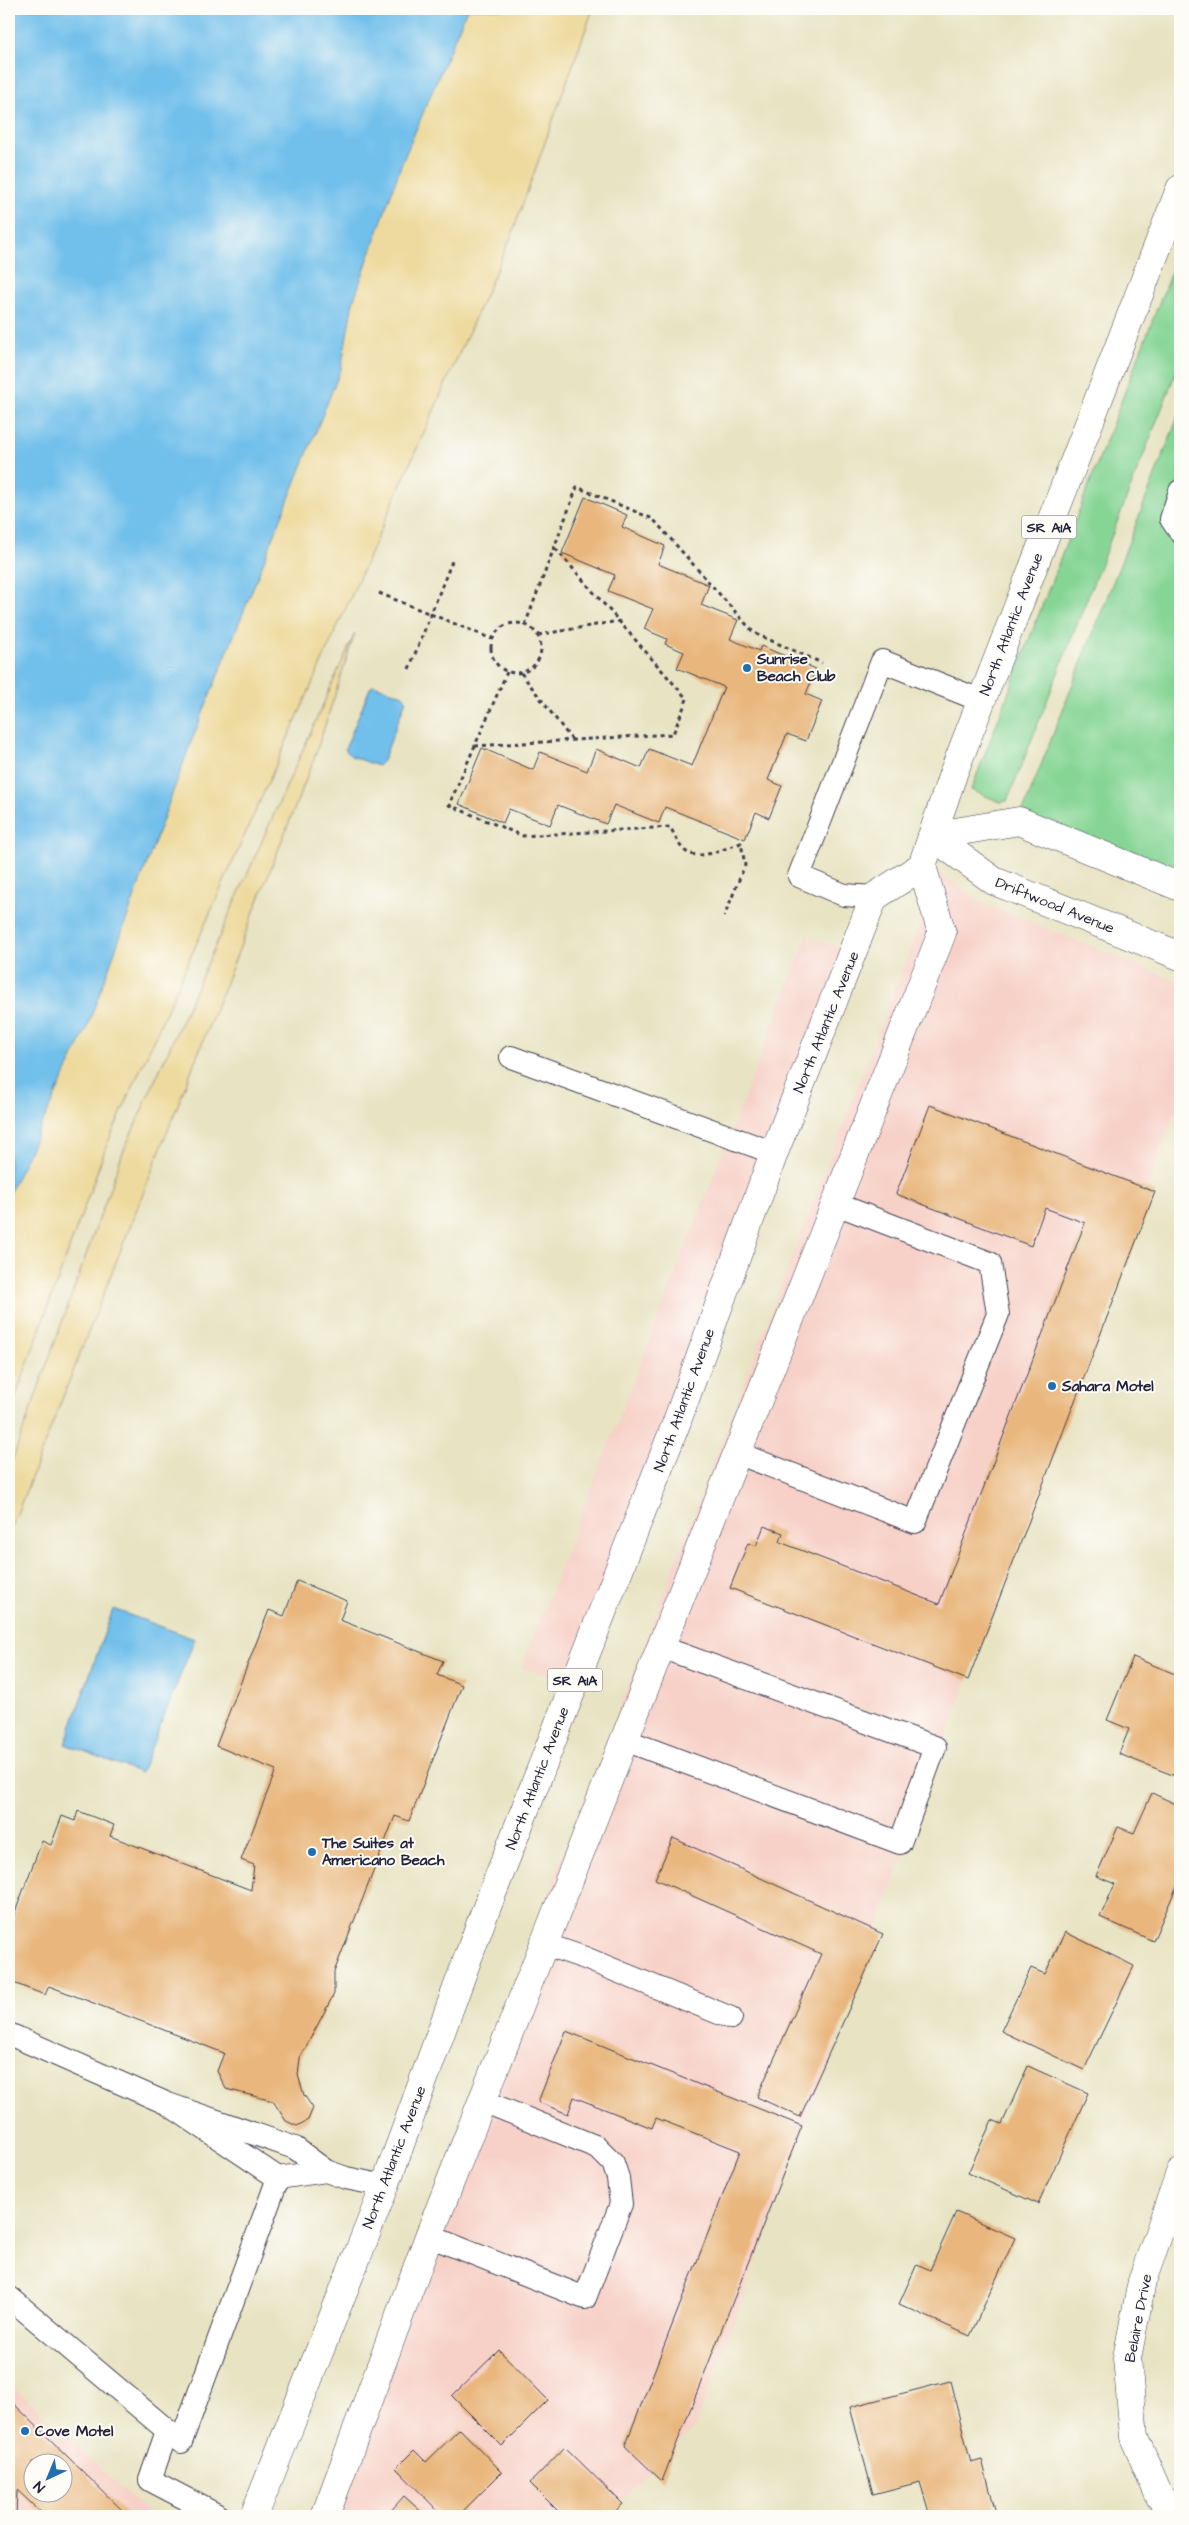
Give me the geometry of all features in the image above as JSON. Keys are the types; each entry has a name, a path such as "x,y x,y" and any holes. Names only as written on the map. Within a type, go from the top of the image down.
{"main road":[{"name":"North Atlantic Avenue","path":"922,866 982,701 1180,189"},
{"path":"932,836 1019,821 1180,887"},
{"name":"Driftwood Avenue","path":"932,836 994,881 1180,956"},
{"path":"325,2516 429,2236 942,933 922,866 874,897"},
{"name":"North Atlantic Avenue","path":"254,2516 385,2186 480,1922 676,1424 774,1153 874,897"},
{"name":"Belaire Drive","path":"1177,2516 1160,2497 1134,2437 1127,2358 1142,2281 1180,2173"}],"lane":[{"path":"1180,491 1171,519 1180,532"},
{"path":"874,897 844,895 798,876 882,661 982,701"},
{"path":"511,1057 774,1153"},
{"path":"737,1453 915,1522 998,1314 990,1263 836,1204"},
{"path":"625,1740 900,1843 935,1747 661,1646"},
{"path":"544,1944 585,1958 731,2018"},
{"path":"9,2034 168,2104 294,2148 326,2171 346,2178 385,2186"},
{"path":"429,2236 585,2298 621,2204 618,2178 612,2162 597,2147 482,2101"},
{"path":"168,2104 278,2178 326,2171"},
{"path":"9,2297 181,2442 278,2178"},
{"path":"167,2431 150,2480 219,2516"}],"path":[{"path":"525,625 578,487 653,519 754,633 822,662"},
{"path":"475,746 673,734 687,699 555,547"},
{"path":"409,669 452,561"},
{"path":"379,593 492,639"},
{"path":"538,635 619,621"},
{"path":"515,623 525,625 538,635 541,644 540,654 530,669 521,673 507,672 492,659 490,649 492,639 497,631 505,625 515,623"},
{"path":"507,672 449,805 523,836 670,827 682,849 694,855 708,854 742,843 745,865 724,917"},
{"path":"521,673 572,740"}],"shaded area":[{"path":"939,873 983,903 1180,982 1180,1098 695,2427 606,2516 311,2516"},
{"path":"807,937 861,954 583,1683 521,1668"},
{"path":"9,2383 152,2516 9,2516"}],"green space":[{"path":"1180,249 1180,362 1021,767 1007,801 1000,802 971,790"},
{"path":"1180,412 1180,887 1019,821"}],"sand":[{"path":"104,9 593,9 511,237 106,1147 9,1415 9,260"},
{"path":"355,633 314,759 9,1534 9,1470 123,1152"}],"water":[{"path":"9,9 467,9 402,163 353,302 341,369 190,745 87,1028 9,1194"},
{"path":"374,685 403,695 406,700 383,761 378,766 351,756 345,749 370,688"},
{"path":"113,1609 195,1639 141,1773 65,1744"}],"building":[{"name":"Sunrise Beach Club","path":"585,497 627,515 622,527 665,546 658,564 709,585 701,605 738,620 730,639 759,651 761,646 816,669 806,694 822,701 806,741 787,734 768,780 782,786 769,818 756,812 745,839 665,807 659,823 614,805 606,824 558,805 550,825 509,809 503,823 459,804 482,748 533,770 540,752 587,771 596,749 641,768 649,749 692,766 724,687 677,668 684,652 665,644 667,639 644,629 653,609 608,591 615,575 562,553"},
{"name":"Sahara Motel","path":"930,1105 1155,1192 968,1680 730,1588 748,1543 756,1546 764,1526 783,1533 780,1542 939,1604 1085,1223 1045,1208 1031,1246 896,1194"},
{"name":"The Suites at Americano Beach","path":"297,1581 347,1601 340,1620 443,1661 437,1675 462,1685 409,1821 395,1816 334,1972 334,1994 300,2058 298,2075 304,2095 313,2108 308,2120 297,2126 286,2121 273,2101 226,2089 217,2071 224,2053 49,1986 45,1995 11,1982 15,1973 9,1971 9,1955 14,1941 9,1939 9,1928 42,1841 51,1845 62,1816 75,1821 78,1811 114,1825 110,1836 251,1890 254,1865 241,1860 276,1770 216,1746 269,1610 284,1616"},
{"path":"1133,1657 1180,1676 1180,1778 1119,1754 1129,1729 1107,1720"},
{"path":"1152,1793 1180,1806 1180,1879 1153,1941 1100,1917 1115,1884 1096,1876 1118,1827 1134,1833"},
{"path":"673,1838 883,1934 800,2117 757,2097 821,1954 655,1879"},
{"path":"1065,1932 1134,1966 1084,2070 1001,2031 1031,1968 1045,1974"},
{"path":"566,2031 802,2126 662,2481 625,2446 740,2151 656,2118 652,2128 574,2097 568,2114 538,2102"},
{"path":"1028,2066 1088,2093 1038,2204 968,2173 992,2120 1002,2124"},
{"path":"956,2212 1015,2238 970,2336 899,2304 917,2264 930,2270"},
{"path":"499,2350 548,2400 502,2446 452,2396"},
{"path":"950,2381 971,2463 982,2460 996,2513 982,2516 930,2516 920,2482 873,2494 850,2407"},
{"name":"Cove Motel","path":"9,2399 63,2452 22,2452 22,2495 17,2490 16,2516 9,2516"},
{"path":"460,2429 502,2472 458,2516 443,2516 396,2468 414,2450 426,2462"},
{"path":"565,2447 623,2504 610,2516 563,2516 530,2483"},
{"name":"Cove Motel","path":"72,2461 128,2516 45,2516 30,2502 72,2502"},
{"path":"404,2496 426,2516 386,2516"}],"place":[{"name":"Sunrise Beach Club","path":"747,668"},
{"name":"Sahara Motel","path":"1052,1386"},
{"name":"The Suites at Americano Beach","path":"312,1852"},
{"name":"Cove Motel","path":"25,2431"}]}
